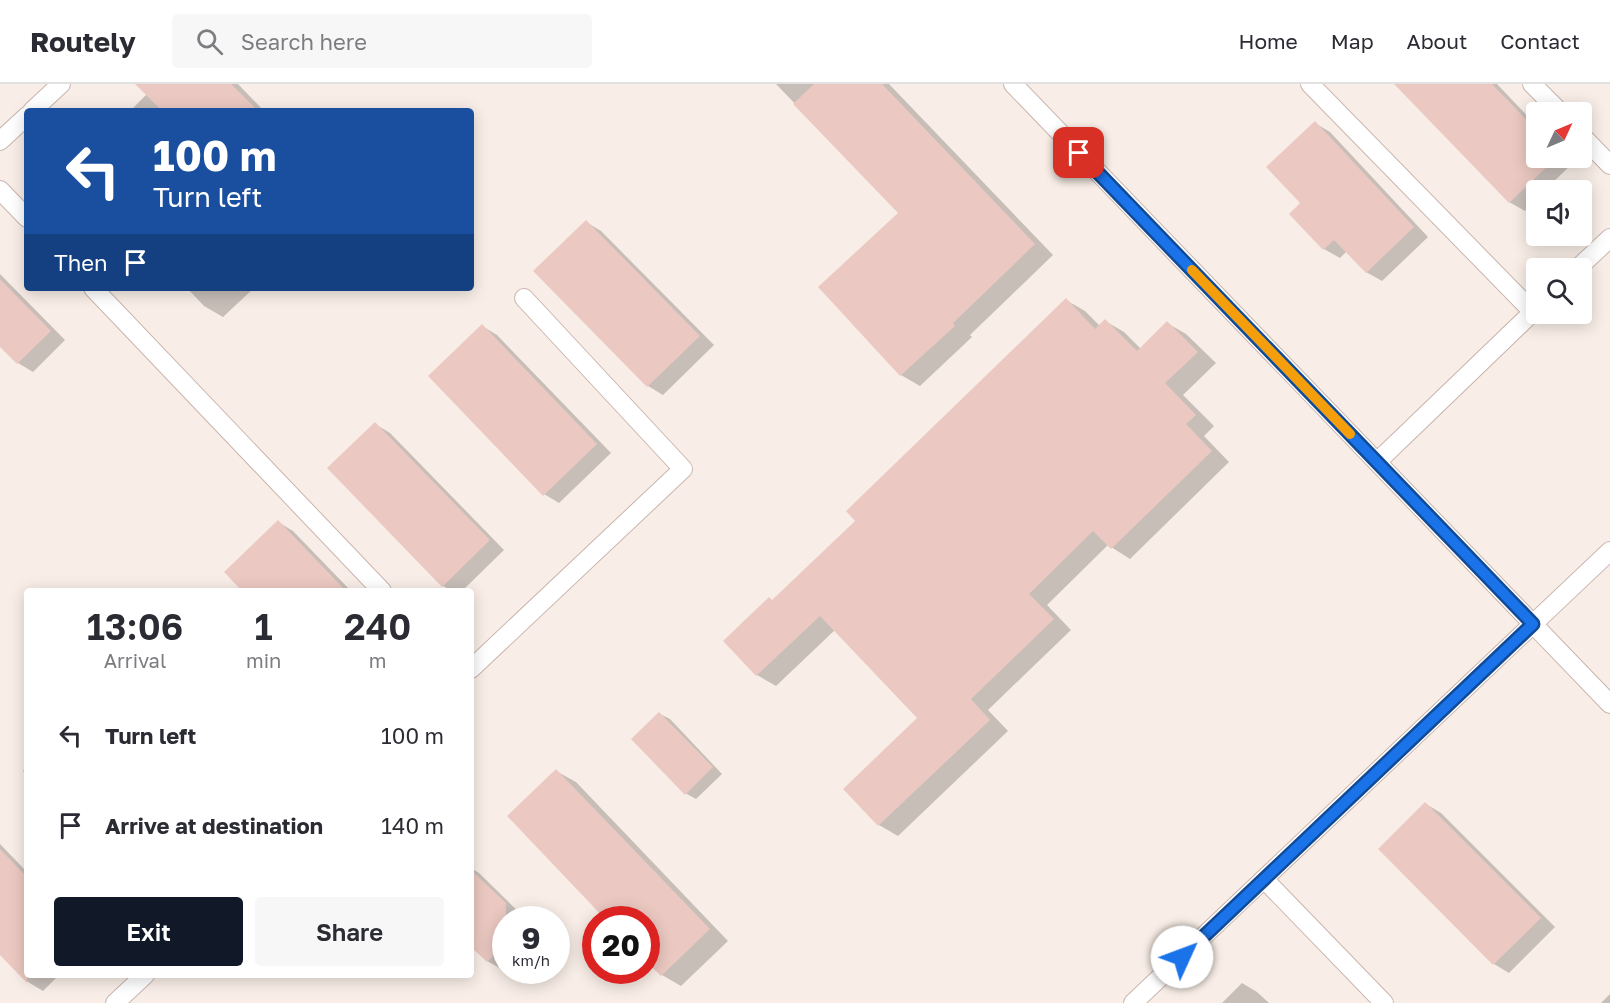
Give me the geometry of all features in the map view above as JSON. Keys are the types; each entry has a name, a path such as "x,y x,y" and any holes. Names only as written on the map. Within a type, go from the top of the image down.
{"lane":[{"path":"35,108 61,84"},
{"path":"1013,84 1610,704"},
{"path":"1310,84 1526,301"},
{"path":"1532,84 1550,102"},
{"path":"0,141 24,119"},
{"path":"1592,146 1610,165"},
{"path":"0,190 24,215"},
{"path":"1589,258 1610,238"},
{"path":"96,291 379,588"},
{"path":"474,666 683,469 524,298"},
{"path":"1377,462 1526,319"},
{"path":"1133,1003 1610,551"},
{"path":"1263,879 1384,1003"},
{"path":"115,1003 142,978"}],"building":[{"path":"135,84 231,84 255,108 159,108"},
{"path":"814,84 882,84 1035,244 953,323 955,326 900,376 818,287 898,213 793,104"},
{"path":"1394,84 1492,84 1526,120 1526,168 1546,168 1533,180 1526,180 1526,187 1509,203"},
{"path":"1315,121 1414,227 1366,273 1334,240 1323,250 1289,214 1300,203 1266,167"},
{"path":"586,220 700,336 647,387 533,271"},
{"path":"0,279 51,331 17,364 0,347"},
{"path":"1066,298 1095,329 1105,319 1137,351 1167,321 1198,352 1165,383 1196,415 1186,424 1212,451 1111,549 1093,531 1029,594 1054,619 971,699 990,720 878,826 843,789 917,718 820,616 756,676 723,641 769,597 772,600 855,521 846,511"},
{"path":"482,324 597,444 543,496 428,376"},
{"path":"375,422 490,540 442,587 327,468"},
{"path":"278,520 343,588 239,588 224,572"},
{"path":"659,712 713,767 685,795 631,739"},
{"path":"556,769 710,929 661,976 660,906 593,906 507,816"},
{"path":"1425,802 1541,918 1493,965 1378,849"},
{"path":"0,849 24,874 24,978 27,978 27,983 0,955"},
{"path":"474,873 506,903 506,906 492,906 492,957 487,962 474,950"}],"slow traffic":[{"path":"1192,270 1350,434"}],"route":[{"path":"1079,153 1533,624 1182,957"}]}
